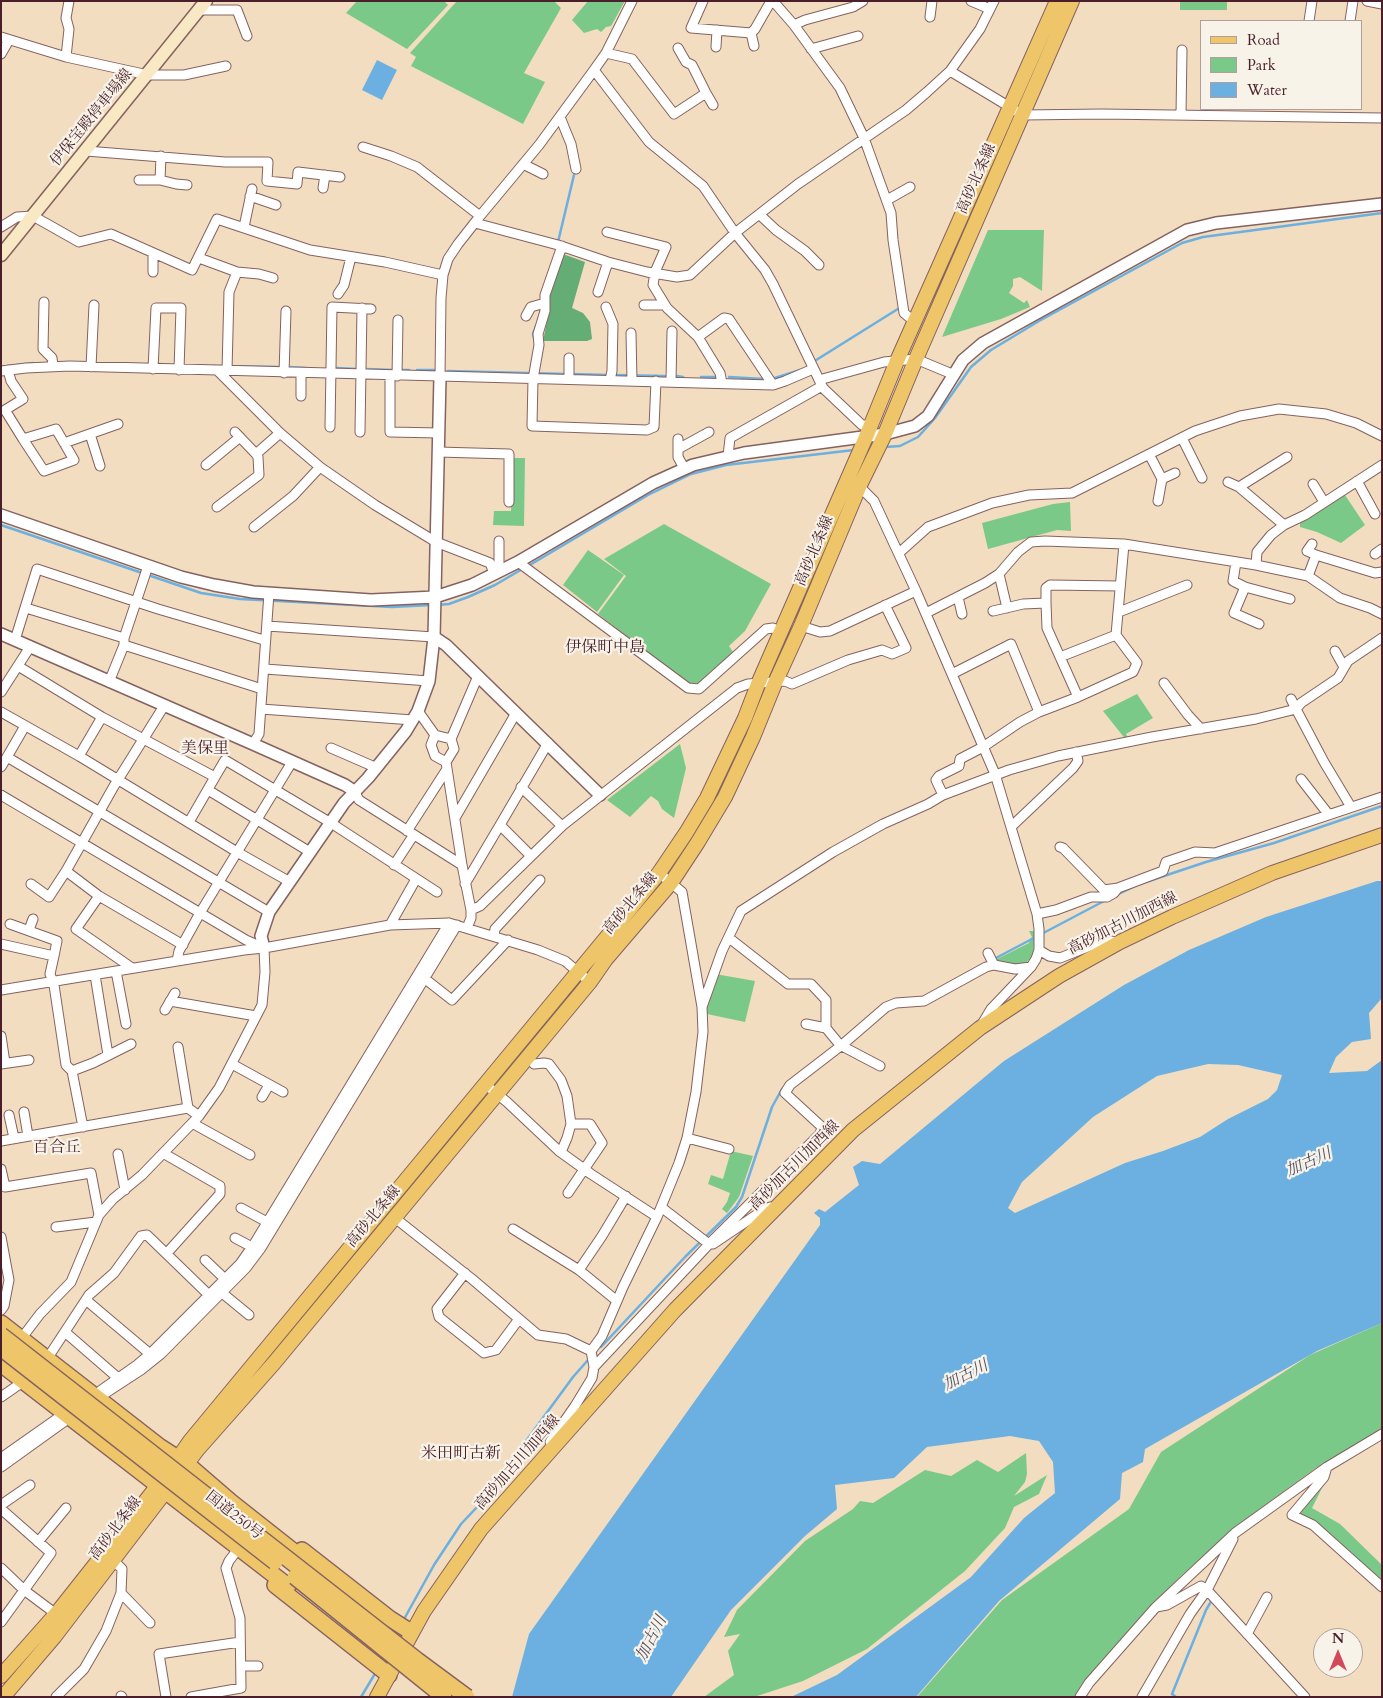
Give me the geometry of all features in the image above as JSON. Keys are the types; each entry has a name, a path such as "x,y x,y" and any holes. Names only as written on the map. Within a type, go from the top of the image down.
{"highway":[{"path":"1,1323 159,1446 221,1487 389,1618 411,1632"},
{"name":"国道250号","path":"1,1335 417,1660 468,1697"},
{"name":"国道250号","path":"1,1348 269,1557 442,1697"},
{"path":"1,1364 370,1648 442,1697"},
{"path":"188,1465 231,1502 406,1640 468,1697"},
{"path":"178,1500 202,1527 389,1675"}],"main road":[{"name":"高砂北条線","path":"188,1465 202,1426 491,1089 590,982 606,959 670,883 698,842 724,797 753,737 801,626 854,483 869,431 897,361 1057,1"},
{"name":"高砂北条線","path":"1,1676 162,1488 188,1465 395,1218 578,972 659,873 686,833 706,798 745,718 781,632 854,483 885,434 1072,1"},
{"name":"伊保宝殿停車場線","path":"1,255 202,6"},
{"name":"高砂加古川加西線","path":"377,1697 411,1632 437,1589 475,1537 675,1310 853,1130 980,1028 1059,976 1172,916 1272,873 1382,835"},
{"name":"高砂北条線","path":"3,1697 54,1636 113,1560 162,1488"}],"street":[{"path":"58,1 68,3 66,18 69,29 66,57"},
{"path":"21,1339 40,1314 71,1282 97,1219 113,1199 142,1175 196,1120 220,1088 262,1005 265,986 264,948 261,936 269,912 354,791 377,768 416,715 429,681 434,637 441,298 448,259 477,219 560,117 594,70 606,52 632,1"},
{"path":"703,1 691,28 751,33"},
{"path":"751,33 772,1 794,25 840,88 864,138 887,200 893,226 893,240 904,313 915,322"},
{"path":"794,25 805,20 853,7 863,1"},
{"path":"930,17 932,1"},
{"path":"363,147 417,167 477,219 608,262 677,277 690,275 735,233 798,184 906,110 950,71 980,28 992,5 971,1"},
{"path":"1309,20 1312,1"},
{"path":"1350,20 1353,1"},
{"path":"1367,1 1382,4"},
{"path":"202,6 237,10 247,36"},
{"path":"716,47 717,30"},
{"path":"751,33 754,46"},
{"path":"811,50 858,36"},
{"path":"1,54 5,39 66,57 148,75 168,77 226,66"},
{"path":"678,48 686,62 692,65 713,105"},
{"path":"1181,115 1182,50"},
{"path":"606,52 632,59 674,114 706,93"},
{"path":"594,70 649,142 703,186 735,233 765,270 820,383 869,431"},
{"path":"950,71 1022,115 1312,113 1382,118"},
{"path":"560,117 572,144 576,169"},
{"path":"86,150 161,156 225,167 268,162 267,181 297,184 298,172 340,177"},
{"path":"160,180 161,156"},
{"path":"523,164 543,174"},
{"path":"323,188 324,175"},
{"path":"139,180 160,180 187,185"},
{"path":"887,200 910,188"},
{"path":"244,227 251,193 276,206"},
{"path":"1,516 148,566 214,585 268,593 371,600 434,597 472,585 518,562 653,483 684,468 728,456 869,431 885,434 909,429 928,416 952,374 963,360 983,343 1187,230 1216,223 1382,204"},
{"path":"760,215 776,230 805,251 819,265"},
{"path":"1,227 17,217 33,216 79,242 110,234 192,270 217,219 310,250 385,262 444,275"},
{"path":"607,232 666,246 654,272 653,285 665,305 698,337 721,379"},
{"path":"562,246 545,295 545,311 538,334 539,345 533,379 532,426 647,430 654,427 656,381"},
{"path":"153,253 153,272"},
{"path":"338,294 344,286 351,257"},
{"path":"198,258 238,272 274,278"},
{"path":"598,292 608,262"},
{"path":"238,272 229,292 223,371 280,433 320,468 375,505 436,542 490,563 497,572"},
{"path":"44,302 43,349 52,358 53,366"},
{"path":"526,316 531,308 545,303"},
{"path":"644,305 665,305"},
{"path":"330,427 332,307 367,308 362,375 364,416 360,432"},
{"path":"606,307 613,324 611,376"},
{"path":"153,369 156,308 181,308 179,370"},
{"path":"91,363 96,309"},
{"path":"284,372 286,310"},
{"path":"698,337 724,318 729,319 770,381"},
{"path":"398,320 390,432 439,433"},
{"path":"671,378 672,331"},
{"path":"631,333 632,377"},
{"path":"569,379 570,358"},
{"path":"728,456 730,438 820,383 884,362 897,361 916,360 952,374"},
{"path":"23,439 56,429 74,460 44,471 23,439 5,410 24,399 5,370 91,363 179,370 362,375 395,372 440,377 533,379 611,376 656,381 671,378 785,382 813,370"},
{"path":"301,373 301,396"},
{"path":"899,553 928,527 992,503 1029,495 1072,493 1182,438 1220,422 1254,413 1279,409 1326,414 1356,423 1382,436"},
{"path":"320,414 331,414"},
{"path":"64,443 118,424"},
{"path":"678,449 709,432"},
{"path":"256,454 280,433"},
{"path":"90,434 100,466"},
{"path":"209,459 237,435 258,457 259,475 266,482"},
{"path":"1182,438 1202,478"},
{"path":"678,439 678,457 684,468"},
{"path":"438,452 509,454 509,502"},
{"path":"1149,454 1162,479 1158,501"},
{"path":"1239,487 1274,461 1287,457"},
{"path":"1256,565 1257,552 1271,535 1284,525 1305,515 1382,465"},
{"path":"254,527 293,496 320,468"},
{"path":"1162,479 1175,473"},
{"path":"219,502 259,475"},
{"path":"1357,481 1375,514"},
{"path":"1228,482 1239,487 1284,525"},
{"path":"854,483 874,501 916,590 984,747 1012,826 1037,914 1040,940 1036,959 1031,967 991,1009 980,1028"},
{"path":"1313,484 1324,502"},
{"path":"271,514 277,522"},
{"path":"497,572 499,541"},
{"path":"926,613 999,574 1018,552 1032,542 1045,541 1124,544 1256,565 1308,576 1340,598 1382,614"},
{"path":"943,795 936,780 939,776 959,766 960,760 1039,712 1078,698 1133,672 1137,663 1116,635 1124,544"},
{"path":"1312,544 1307,551 1316,555 1354,570 1382,572"},
{"path":"1308,576 1316,555"},
{"path":"518,562 688,688 698,688 766,629 773,628 781,632"},
{"path":"1236,562 1232,582 1290,599"},
{"path":"109,682 148,566"},
{"path":"264,640 137,602 37,569 26,608 5,637 345,785 354,791 359,800 462,865"},
{"path":"999,574 1007,608"},
{"path":"1078,698 1047,628 1046,588 1050,585 1120,586"},
{"path":"1119,612 1187,585"},
{"path":"1245,587 1234,613 1259,624"},
{"path":"801,626 820,632 830,631 916,590"},
{"path":"253,744 259,734 265,669 264,640 267,626 268,593"},
{"path":"958,597 962,614"},
{"path":"993,612 1023,604 1046,603"},
{"path":"470,910 480,906 562,826 737,688 748,684 785,681 792,684 848,660 882,650 892,654 906,648 886,605"},
{"path":"26,608 262,689"},
{"path":"267,626 434,637 478,676 600,795"},
{"path":"1060,657 1116,635"},
{"path":"702,1007 728,939 741,911 866,833 943,795 995,774 1076,752 1256,720 1296,709 1301,703 1338,678 1348,661 1382,638"},
{"path":"952,674 1011,644 1039,712"},
{"path":"1,692 30,647"},
{"path":"1335,651 1344,667"},
{"path":"18,666 102,717 215,777"},
{"path":"265,669 429,681"},
{"path":"394,865 454,749 451,739 478,676"},
{"path":"1164,683 1201,729"},
{"path":"1291,699 1324,762 1352,807"},
{"path":"32,884 49,897 164,706"},
{"path":"261,709 416,715 435,735 451,739"},
{"path":"1,712 79,756 290,882"},
{"path":"455,818 516,713"},
{"path":"79,756 102,717"},
{"path":"1,767 25,726"},
{"path":"435,735 431,745 435,756 446,765 455,818 471,918 467,928"},
{"path":"465,884 548,743"},
{"path":"331,748 338,756 377,768"},
{"path":"1012,826 1073,768 1078,761 1076,752"},
{"path":"7,757 269,912"},
{"path":"189,822 226,760 331,823 437,892"},
{"path":"176,961 200,913 292,762"},
{"path":"1301,779 1330,815"},
{"path":"522,787 562,826"},
{"path":"208,790 310,852"},
{"path":"1,795 246,940 264,948"},
{"path":"1037,914 1056,910 1104,890 1118,888 1162,871 1166,862 1195,852 1215,853 1382,797"},
{"path":"500,825 531,856"},
{"path":"1060,847 1104,890"},
{"path":"66,870 99,896 183,945"},
{"path":"524,1480 592,1378 594,1367 592,1352 602,1336 657,1217 687,1138 700,1070 703,1032 702,1007 682,892 659,873"},
{"path":"390,925 416,879"},
{"path":"494,936 496,929 540,880"},
{"path":"1091,897 1107,897 1118,888"},
{"path":"99,896 76,929 132,968"},
{"path":"29,930 33,919"},
{"path":"10,924 57,941 50,974 54,985 66,1065 72,1071 83,1127"},
{"path":"1,990 264,948 390,925 453,924 508,940 565,961 590,982"},
{"path":"404,1004 424,978 453,924"},
{"path":"96,1397 150,1354 211,1297 221,1292 246,1268 261,1248 363,1072 453,924"},
{"path":"728,939 788,984 811,984 826,1000 826,1028 839,1044 880,1066"},
{"path":"424,978 452,1000 508,940"},
{"path":"1039,950 1049,956 1060,958 1095,944 1110,941 1120,942"},
{"path":"1,944 54,956"},
{"path":"594,1367 709,1244 820,1134 822,1127 784,1093 790,1085 886,1007 896,1003 924,1001 986,967 991,959 1015,969 1031,967"},
{"path":"116,971 126,1024"},
{"path":"95,975 108,1055"},
{"path":"165,1010 175,992"},
{"path":"170,1001 256,1016"},
{"path":"806,1024 826,1028"},
{"path":"1,1036 3,1064 29,1060"},
{"path":"72,1071 93,1064 131,1044"},
{"path":"178,1047 188,1108 196,1120 250,1155"},
{"path":"232,1064 282,1092"},
{"path":"534,1064 547,1064 555,1070 567,1096 571,1124 561,1152"},
{"path":"1,1458 141,1370 161,1354 211,1297 224,1278 240,1264 363,1072"},
{"path":"262,1097 269,1084"},
{"path":"491,1089 561,1152 657,1217"},
{"path":"1,1141 188,1108"},
{"path":"24,1112 28,1136"},
{"path":"10,1116 14,1138"},
{"path":"568,1193 602,1143 590,1124 571,1124"},
{"path":"687,1138 729,1149"},
{"path":"163,1153 220,1186 220,1194 167,1254"},
{"path":"118,1154 124,1190"},
{"path":"1,1169 3,1187 91,1173 97,1219"},
{"path":"579,1270 626,1196"},
{"path":"661,1207 709,1244 719,1241 762,1211 775,1208"},
{"path":"241,1208 267,1222"},
{"path":"395,1218 538,1335 566,1339 592,1352"},
{"path":"56,1227 97,1219"},
{"path":"513,1229 579,1270 617,1301"},
{"path":"47,1359 86,1300 114,1273 141,1236 147,1235 211,1297"},
{"path":"235,1238 252,1247"},
{"path":"1,1310 4,1306 10,1280 2,1240 13,1242"},
{"path":"205,1260 224,1278"},
{"path":"464,1273 437,1309 439,1317 484,1353 496,1350 519,1319"},
{"path":"221,1292 249,1315"},
{"path":"86,1300 150,1354"},
{"path":"65,1332 118,1378"},
{"path":"1,1397 24,1381"},
{"path":"1,1467 67,1415"},
{"path":"1080,1697 1089,1683 1156,1607 1235,1534 1327,1467 1377,1439 1382,1434"},
{"path":"1327,1467 1324,1477 1292,1515 1313,1525 1382,1587"},
{"path":"1,1505 30,1485"},
{"path":"38,1542 66,1508"},
{"path":"1,1509 51,1553 1,1622"},
{"path":"1142,1697 1206,1590 1235,1534"},
{"path":"191,1697 220,1694 241,1688 240,1618 226,1568 235,1553"},
{"path":"56,1697 84,1669 106,1632 121,1593 122,1569 113,1560"},
{"path":"1,1568 24,1590 56,1614"},
{"path":"1156,1607 1166,1605 1201,1586 1305,1697"},
{"path":"121,1593 150,1623"},
{"path":"1247,1634 1267,1597"},
{"path":"166,1697 159,1654 240,1642"},
{"path":"241,1666 258,1666"}],"green space":[{"path":"357,1 444,1 448,5 407,49 346,13"},
{"path":"457,1 554,1 561,8 524,73 545,82 523,124 411,66 416,57 410,53"},
{"path":"588,1 625,1 611,26 606,27 601,32 597,29 584,33 572,20"},
{"path":"1180,1 1227,1 1227,10 1180,10"},
{"path":"988,230 1044,230 1042,291 1020,277 1013,279 1013,286 1009,293 1024,303 1027,300 1030,307 1001,319 942,337"},
{"path":"563,254 585,262 572,308 583,313 590,322 592,339 587,341 543,341 549,311 549,293"},
{"path":"513,458 525,458 524,526 493,525 494,511 511,511"},
{"path":"1345,495 1365,525 1341,543 1317,532 1300,527 1300,523"},
{"path":"1070,502 1071,531 1057,530 988,549 982,523 1053,504"},
{"path":"664,524 771,584 745,631 729,646 733,652 698,683 687,683 598,614 626,576 604,559"},
{"path":"588,550 624,575 597,612 563,585"},
{"path":"1137,694 1153,718 1126,734 1129,740 1127,741 1103,711"},
{"path":"680,744 686,768 674,818 662,809 658,801 651,796 630,817 607,800"},
{"path":"1029,931 1035,931 1034,946 1033,955 1026,963 1020,966 1001,965 995,960 1029,943 1032,937"},
{"path":"715,974 755,981 745,1022 707,1014 706,1007"},
{"path":"731,1151 753,1156 739,1197 727,1213 722,1209 730,1193 708,1184 711,1175 723,1179"},
{"path":"1382,1323 1382,1431 1316,1468 1223,1539 1183,1574 1149,1608 1076,1697 917,1697 1002,1600 1129,1509 1161,1452 1310,1355"},
{"path":"1026,1453 1027,1474 1025,1482 1014,1496 1047,1475 1039,1494 1014,1507 1005,1528 965,1571 867,1649 803,1681 754,1697 704,1697 734,1675 728,1651 740,1634 724,1637 737,1610 805,1541 853,1509 860,1501 873,1503 925,1470 951,1476 977,1460 998,1472"},
{"path":"1326,1480 1312,1508 1340,1524 1382,1565 1382,1582 1297,1513"}],"water":[{"path":"377,60 397,70 382,100 362,90"},
{"name":"加古川","path":"1382,881 1382,998 1369,1013 1371,1039 1352,1042 1336,1057 1329,1073 1367,1071 1382,1060 1382,1323 1317,1351 1145,1449 1143,1462 1122,1473 1120,1499 999,1601 916,1697 791,1697 837,1675 971,1577 1024,1518 1055,1493 1053,1462 1039,1441 1010,1436 927,1447 894,1478 835,1485 837,1509 805,1536 731,1610 671,1697 512,1697 529,1634 820,1225 820,1218 814,1213 819,1209 825,1212 859,1185 853,1167 862,1161 880,1164 1004,1061 1124,985 1189,950 1266,917","holes":["1208,1064 1238,1065 1282,1075 1277,1090 1268,1099 1228,1119 1200,1137 1125,1163 1015,1213 1008,1208 1022,1182 1093,1117 1157,1076"]}],"waterway":[{"path":"558,242 574,175"},
{"path":"885,447 900,446 918,437 935,418 971,367 991,350 1039,321 1182,243 1203,237 1382,213"},
{"path":"813,362 901,307"},
{"path":"534,338 533,334 536,326"},
{"path":"1,367 33,363"},
{"path":"213,366 282,367"},
{"path":"289,367 306,368"},
{"path":"336,368 358,369"},
{"path":"365,369 394,370"},
{"path":"399,370 409,370"},
{"path":"417,370 435,370"},
{"path":"775,378 800,370"},
{"path":"448,371 566,374"},
{"path":"571,374 608,375"},
{"path":"614,375 665,376"},
{"path":"677,376 683,377"},
{"path":"701,377 716,377"},
{"path":"729,377 764,379"},
{"path":"528,566 648,495 691,474 726,465 854,450"},
{"path":"1,525 201,593 240,599 392,607 432,605"},
{"path":"438,605 449,604 468,597 495,585 524,568"},
{"path":"1118,894 1137,885 1206,862 1274,843 1382,806"},
{"path":"994,959 1106,900"},
{"path":"601,1347 685,1257 736,1207 742,1197 772,1107 782,1089"},
{"path":"403,1621 434,1565 461,1524 479,1505 573,1377 588,1360"},
{"path":"1176,1697 1172,1694 1206,1610 1212,1600"},
{"path":"361,1697 376,1672"}],"district":[{"name":"伊保町中島","path":"605,648"},
{"name":"美保里","path":"205,749"},
{"name":"百合丘","path":"57,1148"},
{"name":"米田町古新","path":"461,1454"}]}
